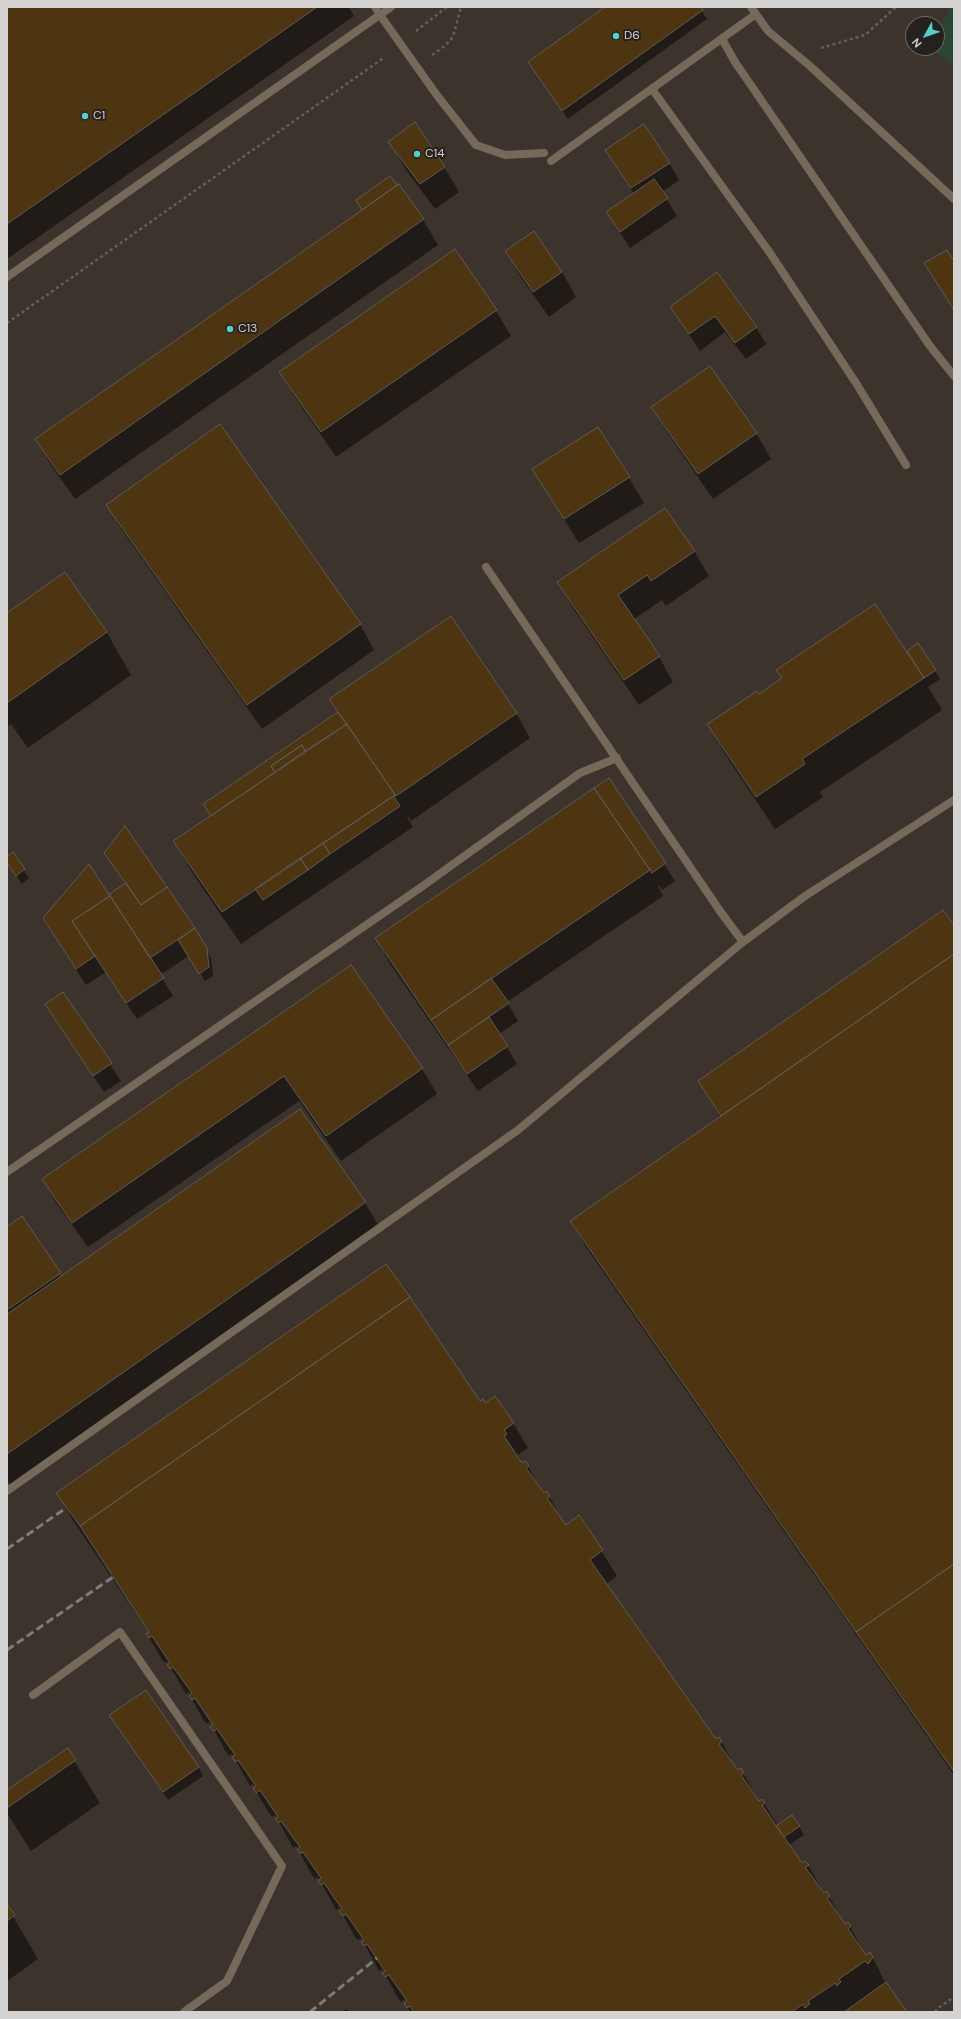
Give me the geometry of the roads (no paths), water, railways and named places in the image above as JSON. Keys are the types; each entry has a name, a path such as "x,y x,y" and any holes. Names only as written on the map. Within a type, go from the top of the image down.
{"street":[{"path":"375,7 436,94 476,145 505,155 544,154"},
{"path":"7,277 392,7"},
{"path":"751,7 768,32 797,56 954,199"},
{"path":"551,162 756,14"},
{"path":"722,39 735,62 930,346 954,376"},
{"path":"652,89 770,253 856,383 906,465"},
{"path":"486,567 720,911 743,942"},
{"path":"7,1172 420,888 580,773 617,758"},
{"path":"7,1491 518,1130 743,942 805,896 954,800"},
{"path":"33,1695 120,1632 282,1866 227,1981 184,2012"}],"railway":[{"path":"7,1549 66,1508"},
{"path":"7,1650 113,1577"},
{"path":"310,2012 377,1958"}],"place":[{"name":"D6","path":"616,36"},
{"name":"C1","path":"85,116"},
{"name":"C14","path":"417,154"},
{"name":"C13","path":"230,329"}]}
